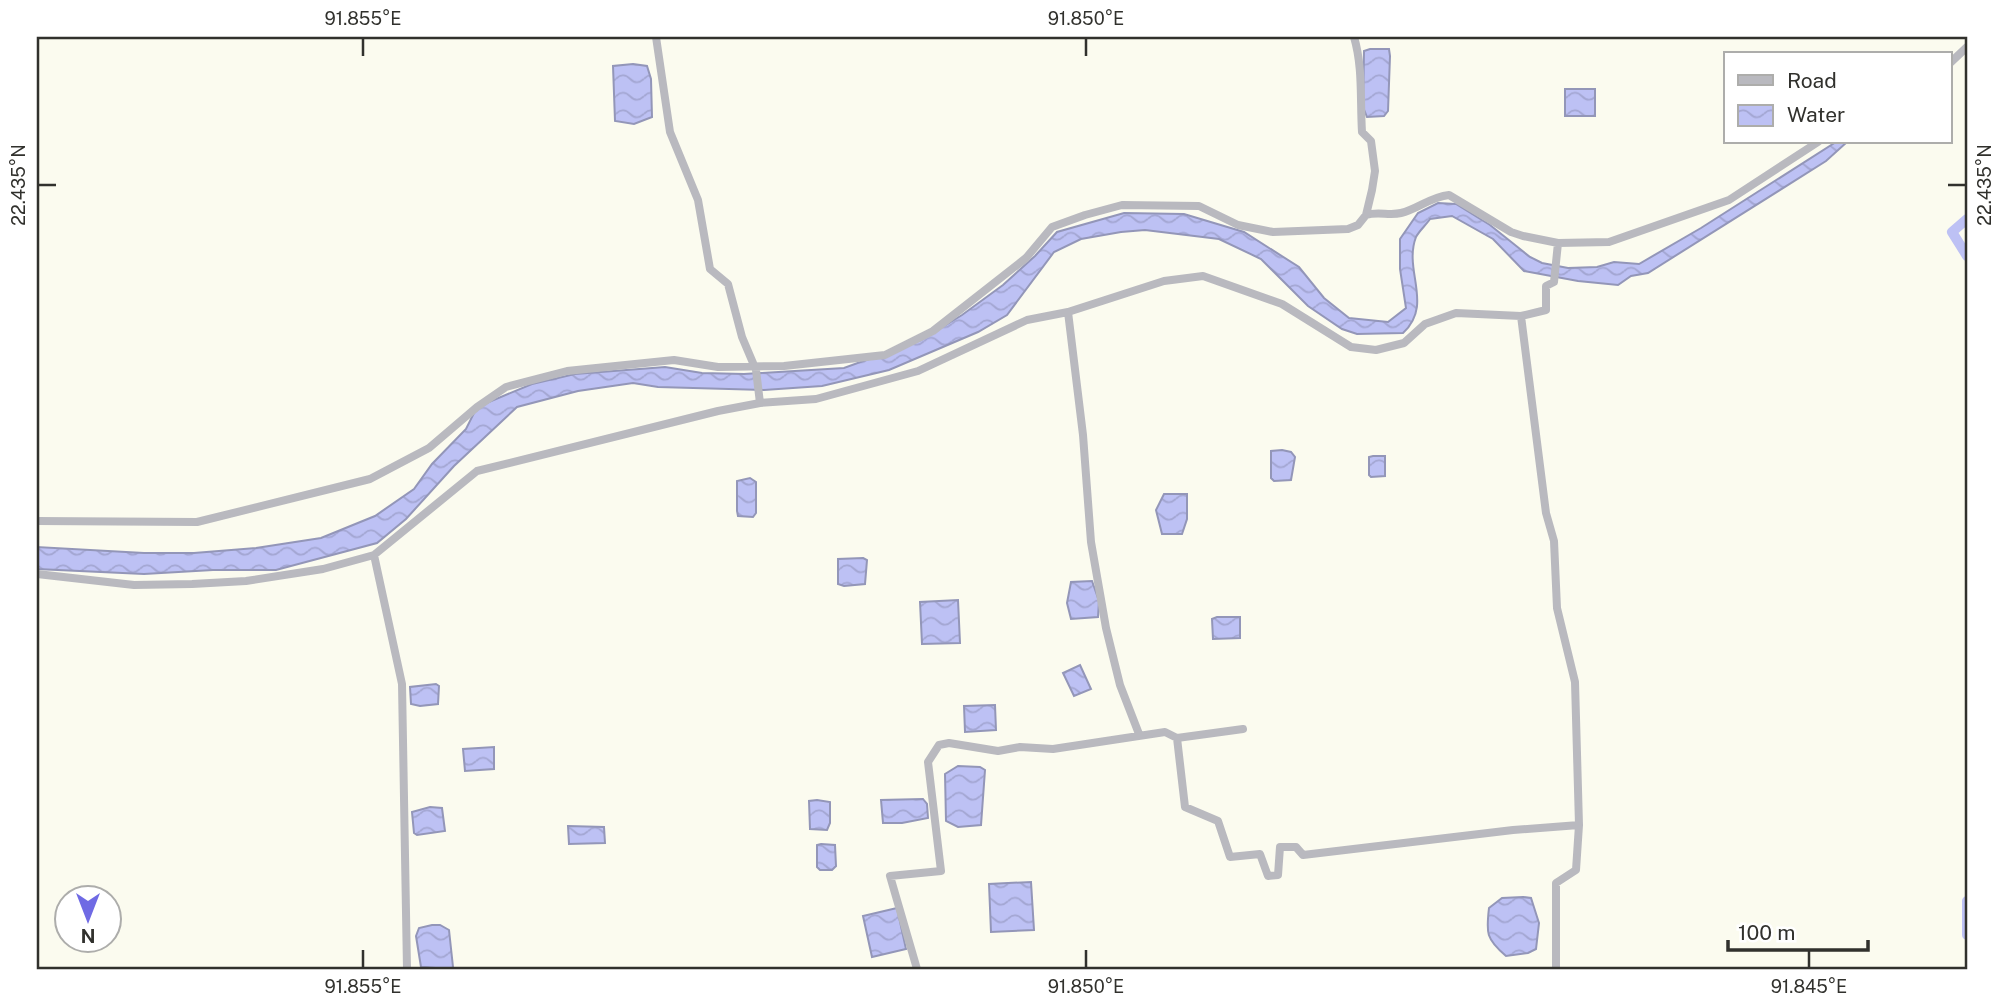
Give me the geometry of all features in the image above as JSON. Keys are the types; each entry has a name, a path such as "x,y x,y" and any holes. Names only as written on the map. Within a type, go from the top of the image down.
{"street":[{"path":"656,37 670,132 698,200 710,269 728,284 742,337 755,368 760,403"},
{"path":"37,521 197,522 370,479 429,448 477,407 506,387 567,371 674,360 718,367 755,368 885,355 933,331 1026,258 1052,227 1122,205 1199,206 1238,225 1288,232 1348,229 1358,225 1366,215 1375,171 1371,141 1362,132 1359,88 1361,63 1354,37"},
{"path":"1952,61 1967,47"},
{"path":"1366,215 1376,212 1399,214 1438,196 1449,195 1511,232 1523,236 1558,243 1609,242 1729,200 1815,144"},
{"path":"37,574 134,585 246,581 298,573 374,555 477,471 718,411 760,403 816,399 918,371 1027,320 1069,312 1164,281 1203,276 1282,304 1352,347 1376,350 1404,343 1425,324 1455,313 1521,316 1546,310 1546,286 1554,282 1558,243"},
{"path":"1069,312 1083,435 1091,542 1106,628 1120,685 1139,734"},
{"path":"1521,316 1546,513 1554,541 1557,608 1575,682 1579,825 1576,870 1556,883 1556,969"},
{"path":"374,555 402,684 407,969"},
{"path":"917,969 890,876 941,870 928,762 939,745 949,743 998,751 1020,747 1054,749 1139,734 1165,732 1177,738 1243,729"},
{"path":"1177,738 1185,807 1218,821 1230,858 1260,854 1268,876 1278,875 1280,848 1296,847 1303,855 1513,830 1579,825"}],"water":[{"path":"1389,49 1388,111 1384,116 1367,117 1363,107 1364,51"},
{"path":"613,66 647,66 651,79 652,117 634,124 615,121"},
{"path":"1565,89 1595,89 1595,116 1565,116"},
{"path":"1833,144 1845,144 1826,161 1648,273 1631,276 1618,285 1524,271 1493,239 1452,216 1430,219 1416,237 1413,250 1417,299 1412,322 1403,333 1357,334 1342,329 1308,306 1261,259 1219,239 1145,230 1081,239 1054,252 1007,315 978,332 889,370 822,386 764,390 658,387 633,383 578,391 517,407 454,466 406,519 377,543 276,570 144,574 37,569 37,547 194,553 256,548 321,538 375,516 414,489 432,464 466,429 477,407 532,384 575,374 665,367 702,373 744,374 844,368 921,340 962,315 1003,285 1057,232 1124,213 1184,214 1244,232 1299,267 1324,298 1349,318 1388,322 1406,308 1400,269 1400,239 1418,213 1438,203 1456,204 1542,263 1568,268 1597,267 1614,262 1639,264"},
{"path":"1271,451 1291,452 1295,457 1291,480 1274,481 1271,478"},
{"path":"1385,456 1385,476 1369,475 1369,457"},
{"path":"750,478 756,482 756,513 753,517 738,516 737,481"},
{"path":"1164,494 1187,494 1187,519 1182,534 1162,534 1156,510"},
{"path":"838,559 867,560 865,584 838,584"},
{"path":"1092,581 1099,601 1098,617 1071,619 1067,603 1071,582"},
{"path":"958,600 960,643 922,644 920,602"},
{"path":"1240,617 1240,638 1213,639 1212,619"},
{"path":"1080,665 1091,689 1074,696 1063,673"},
{"path":"436,684 439,686 438,704 411,704 410,687"},
{"path":"995,705 996,730 965,732 964,706"},
{"path":"494,747 494,769 465,771 463,749"},
{"path":"958,766 980,767 985,770 981,825 958,827 946,821 945,774"},
{"path":"923,799 927,804 928,818 883,823 881,800"},
{"path":"809,801 830,802 830,823 827,830 810,829"},
{"path":"430,807 442,808 445,831 417,835 414,833 412,812"},
{"path":"568,826 604,827 605,843 569,844"},
{"path":"817,845 835,845 836,866 832,870 820,870 817,867"},
{"path":"1031,882 1034,930 991,932 989,884"},
{"path":"1502,898 1531,898 1539,923 1536,949 1506,956 1494,945 1489,935 1489,908"},
{"path":"897,908 906,949 872,957 863,916"},
{"path":"440,925 449,930 453,967 450,969 421,967 416,936 419,928"}],"waterway":[{"path":"1967,219 1952,232 1967,256"},
{"path":"1967,901 1967,935"}]}
